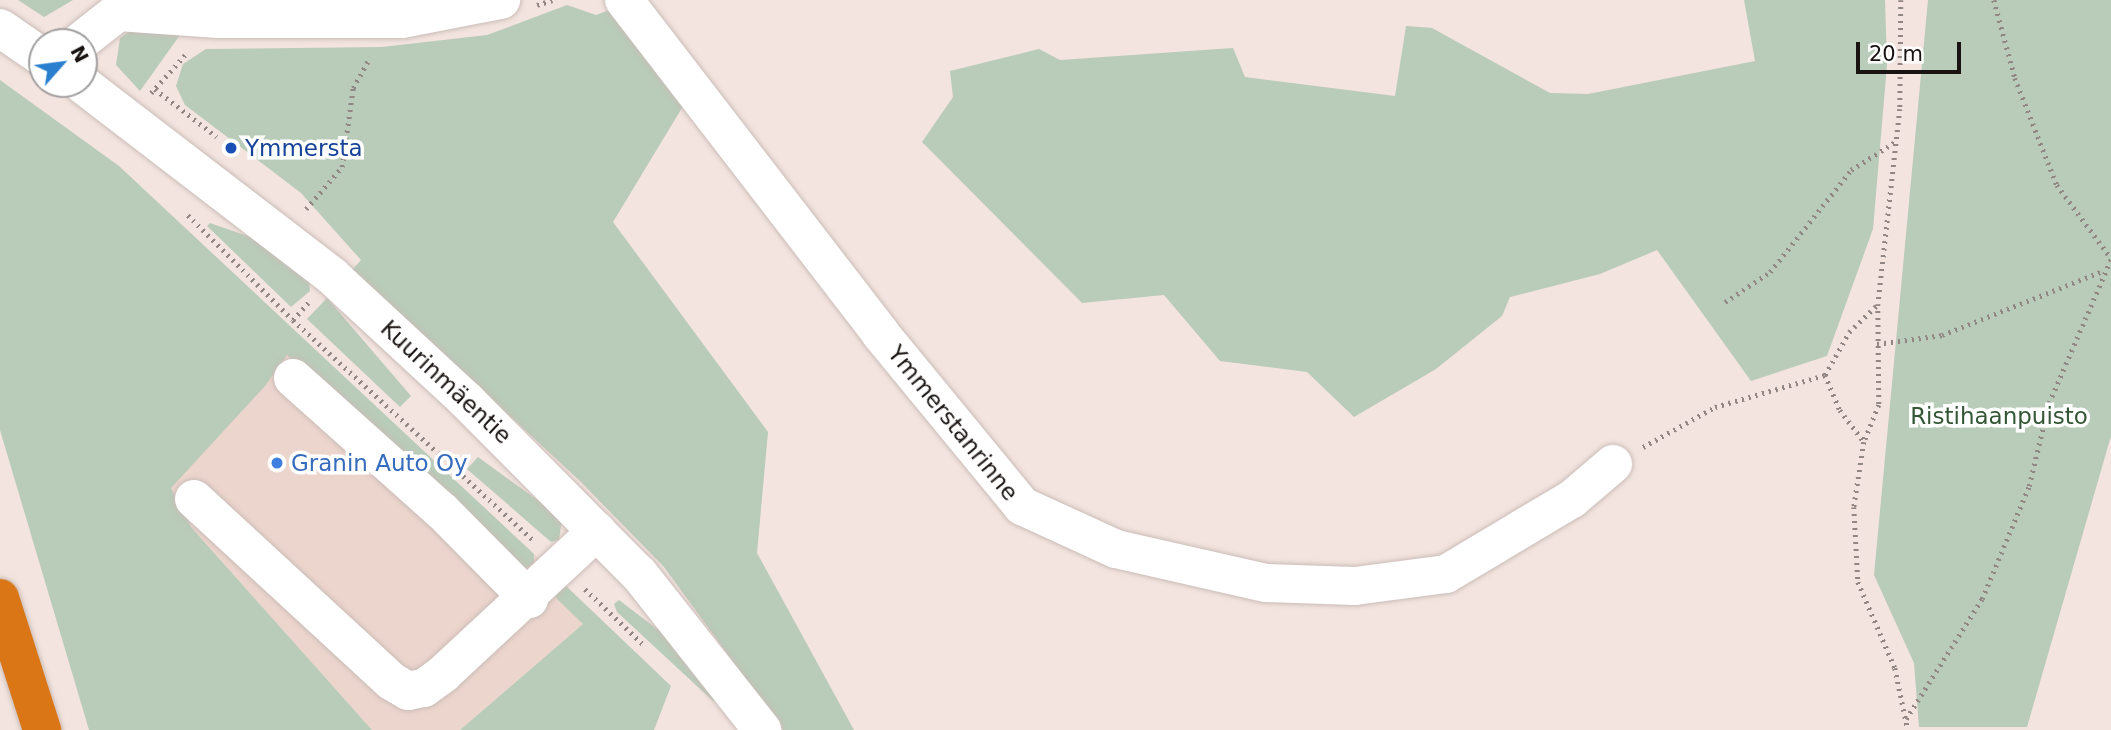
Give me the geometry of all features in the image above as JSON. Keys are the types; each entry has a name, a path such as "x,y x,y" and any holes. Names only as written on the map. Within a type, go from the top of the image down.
{"highway":[{"path":"0,598 42,730"}],"street":[{"path":"98,28 118,12 219,19 402,19 500,0"},
{"name":"Ymmerstanrinne","path":"624,0 880,333 1022,506 1116,549 1266,583 1355,586 1446,573 1572,499 1613,464"},
{"path":"0,28 28,47"},
{"name":"Kuurinmäentie","path":"98,96 332,276 466,399 656,594 762,730"},
{"path":"293,378 442,511 529,599"},
{"path":"194,499 391,681 408,691 424,688 443,674 529,599 597,531"}],"path":[{"path":"1900,0 1895,141 1878,304 1879,405 1864,442 1854,507 1858,582 1895,668 1908,730"},
{"path":"1906,720 1982,599 2029,486 2049,403 2103,271 2111,258 2057,185 2015,78 1994,0"},
{"path":"306,209 342,167 353,88 375,47"},
{"path":"1726,302 1770,272 1851,170 1895,141"},
{"path":"178,206 293,320 647,648"},
{"path":"1877,345 1942,335 2103,271"},
{"path":"1613,464 1715,407 1825,375 1849,332 1878,304"},
{"path":"1825,375 1840,410 1864,442"}],"shaded area":[{"path":"287,326 565,585 583,624 460,730 372,730 191,527 176,505 167,472"}],"green space":[{"path":"18,0 73,0 44,17"},
{"path":"1744,0 1885,0 1887,65 1873,229 1827,356 1751,381 1657,250 1600,274 1510,297 1502,316 1436,369 1354,417 1307,372 1220,361 1164,295 1082,303 922,142 953,97 950,71 1039,49 1060,60 1233,48 1245,77 1395,96 1406,26 1432,28 1550,93 1588,94 1755,61"},
{"name":"Ristihaanpuisto","path":"1928,0 2111,0 2111,436 2027,727 1919,727 1914,663 1874,575"},
{"path":"567,5 596,15 617,7 688,98 613,222 768,432 757,553 854,730 783,730 664,567 580,481 352,270 361,260 301,193 185,105 176,86 183,64 206,49 382,47 487,35"},
{"path":"134,28 185,28 140,91 116,65 120,38"},
{"path":"0,80 119,166 534,554 534,563 522,570 456,503 287,355 265,386 171,488 191,527 372,730 89,730 0,430"},
{"path":"210,223 265,242 309,280 310,291 291,307 207,226"},
{"path":"327,298 411,396 400,407 307,319"},
{"path":"478,457 562,519 559,540 551,542 467,469"},
{"path":"565,585 671,686 654,730 460,730 583,624 554,596"},
{"path":"619,600 670,639 718,701 713,701 617,612 614,604"}],"place":[{"name":"Ymmersta","path":"231,148"},
{"name":"Granin Auto Oy","path":"277,463"}]}
